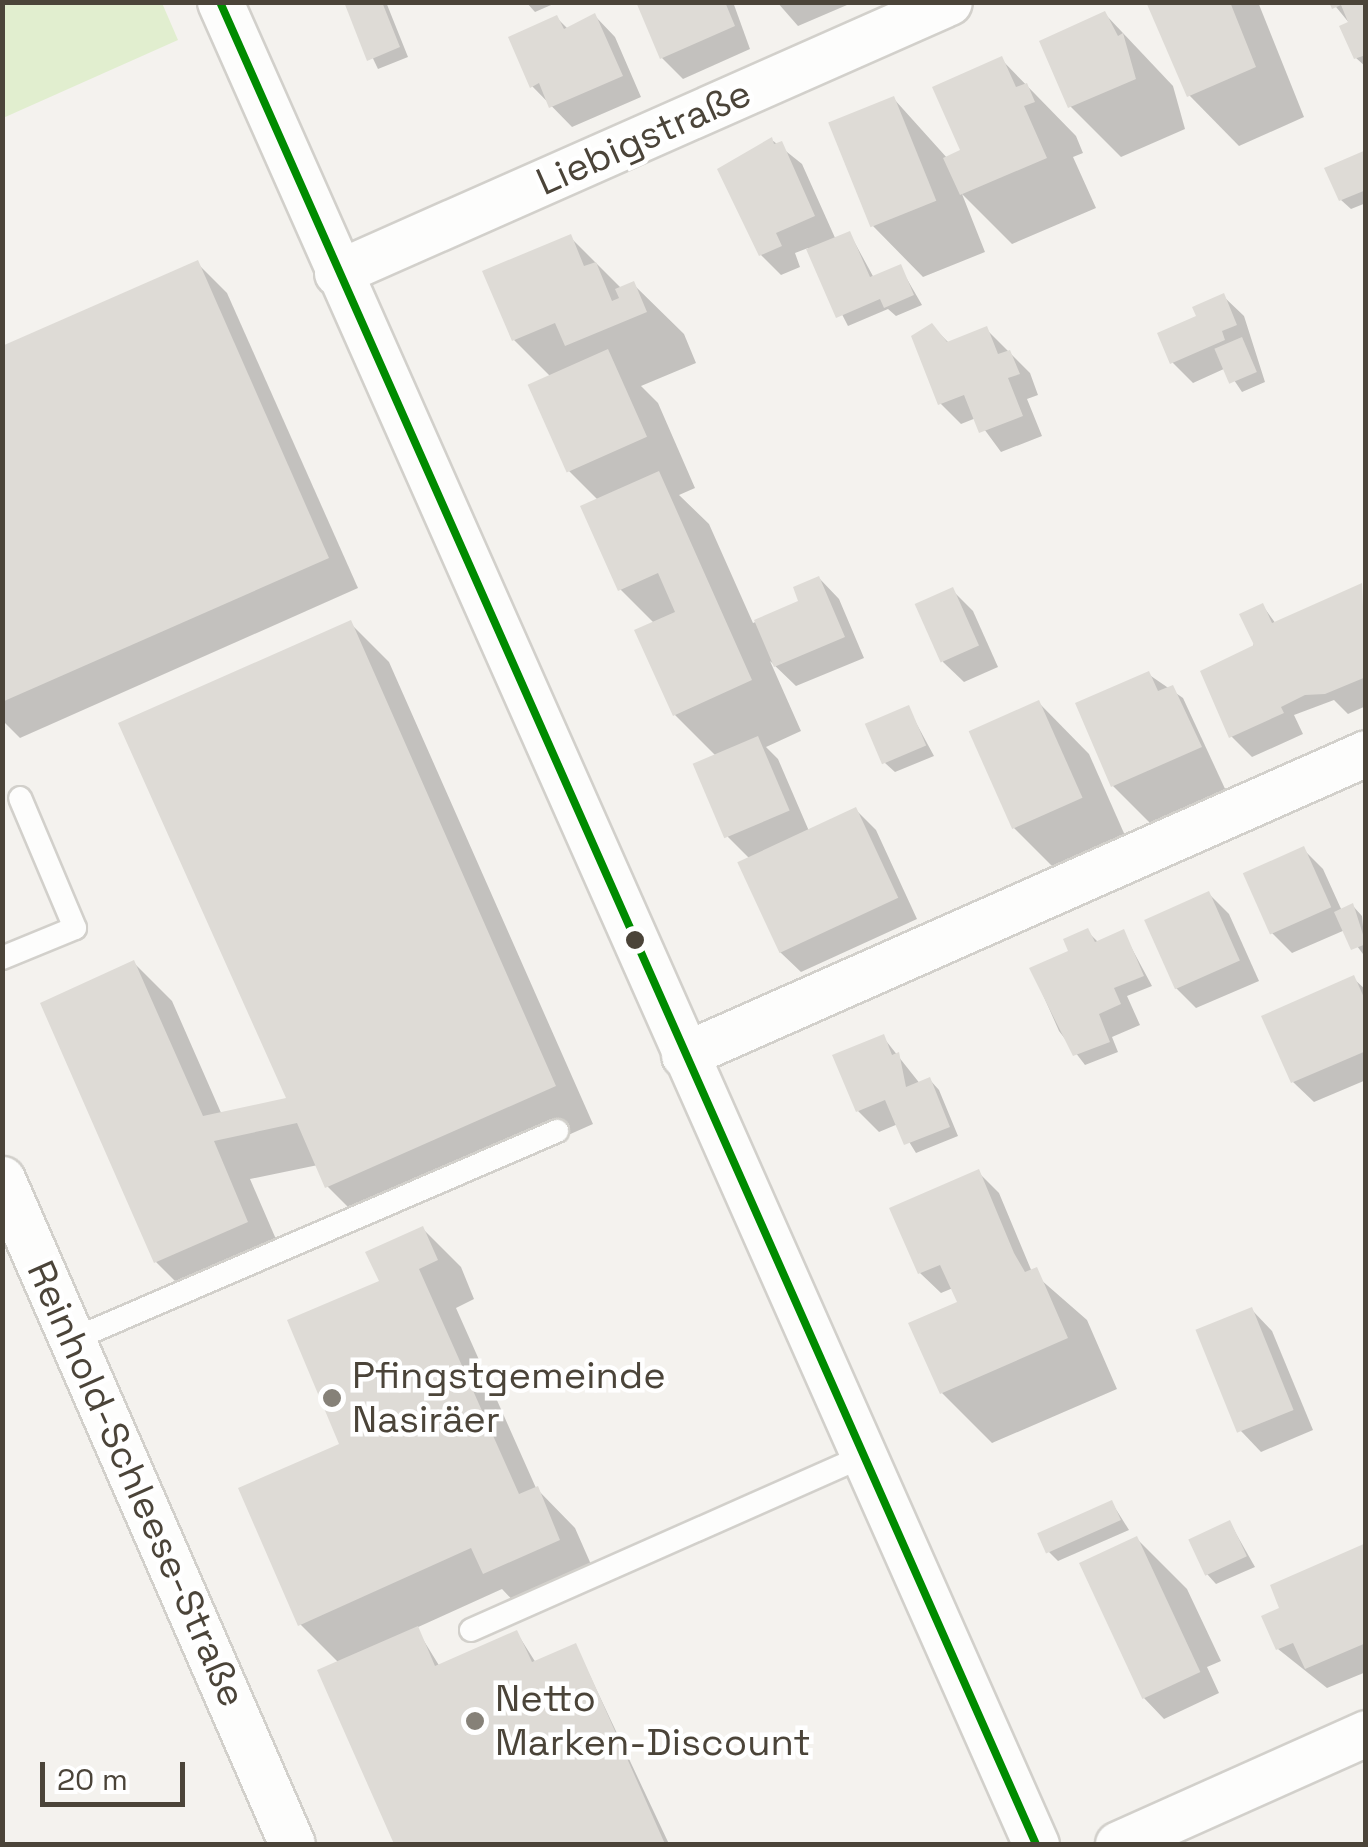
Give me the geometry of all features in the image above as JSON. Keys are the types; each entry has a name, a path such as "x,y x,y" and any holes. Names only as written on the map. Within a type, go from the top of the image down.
{"street":[{"path":"220,2 1036,1844"},
{"name":"Liebigstraße","path":"338,272 950,2"},
{"path":"684,1056 1366,753"},
{"name":"Reinhold-Schleese-Straße","path":"2,1179 292,1844"},
{"path":"1118,1844 1366,1733"}],"lane":[{"path":"2,958 75,928 20,798"},
{"path":"74,1339 557,1131"},
{"path":"472,1630 864,1456"}],"green space":[{"path":"3,2 162,3 178,40 3,118"}],"building":[{"path":"344,2 382,2 400,47 367,61"},
{"path":"636,2 725,2 735,26 660,59"},
{"path":"1146,2 1230,2 1256,67 1187,97"},
{"path":"1329,2 1366,2 1366,55 1354,59 1339,26 1348,22 1341,5 1332,9"},
{"path":"1105,11 1118,36 1123,33 1136,79 1068,108 1039,41"},
{"path":"595,13 623,76 549,108 539,83 530,88 508,37 557,15 564,29"},
{"path":"1002,56 1016,87 1027,83 1035,102 1024,106 1047,158 960,195 943,158 960,150 932,87"},
{"path":"894,96 936,201 871,227 828,123"},
{"path":"772,137 774,144 782,141 815,216 776,233 782,246 759,256 717,169"},
{"path":"1366,150 1366,190 1339,201 1324,168"},
{"path":"850,231 870,277 901,264 914,295 884,308 880,299 836,318 806,249"},
{"path":"571,234 584,266 596,262 612,301 619,298 615,289 634,281 647,312 565,346 555,323 512,341 482,271"},
{"path":"198,260 329,558 2,702 2,346"},
{"path":"1224,293 1237,325 1222,331 1225,340 1170,364 1157,333 1196,316 1192,307"},
{"path":"932,323 947,342 987,326 998,354 1010,350 1020,374 1008,378 1023,416 979,433 964,395 938,405 911,336"},
{"path":"1242,337 1257,372 1229,384 1214,349"},
{"path":"608,349 647,437 567,472 528,385"},
{"path":"659,471 752,680 673,716 634,630 675,612 658,573 618,591 580,506"},
{"path":"819,576 845,637 774,667 754,620 798,601 793,587"},
{"path":"1362,583 1366,677 1325,694 1305,695 1281,707 1284,713 1229,738 1200,671 1254,645 1239,614 1263,603 1272,623"},
{"path":"953,587 979,645 941,663 915,604"},
{"path":"351,620 556,1086 325,1188 297,1123 214,1141 248,1222 154,1263 40,1003 134,960 203,1116 286,1098 118,723"},
{"path":"1149,671 1158,691 1173,685 1202,747 1111,787 1075,703"},
{"path":"1039,700 1083,798 1012,829 969,731"},
{"path":"909,705 926,746 882,764 865,724"},
{"path":"758,736 790,811 724,838 693,764"},
{"path":"856,807 898,898 780,953 737,862"},
{"path":"1304,846 1331,907 1270,934 1243,873"},
{"path":"1209,891 1240,960 1175,989 1144,920"},
{"path":"1353,903 1366,944 1351,950 1334,912"},
{"path":"1088,928 1095,942 1124,929 1144,976 1114,988 1121,1004 1099,1014 1110,1042 1073,1056 1029,968 1068,951 1063,939"},
{"path":"1354,975 1366,1002 1366,1051 1291,1083 1261,1016"},
{"path":"884,1034 892,1055 899,1052 906,1087 930,1077 950,1127 904,1145 885,1100 856,1112 832,1055"},
{"path":"979,1169 1014,1253 1025,1272 1037,1267 1068,1338 940,1394 908,1323 957,1302 940,1265 918,1274 889,1208"},
{"path":"423,1226 438,1260 419,1269 519,1494 538,1486 560,1540 483,1574 471,1548 298,1626 238,1488 339,1444 287,1320 379,1281 365,1252"},
{"path":"1252,1307 1294,1410 1237,1433 1195,1330"},
{"path":"1112,1500 1121,1520 1046,1553 1037,1533"},
{"path":"1230,1520 1247,1556 1205,1576 1188,1539"},
{"path":"1137,1536 1200,1672 1142,1699 1079,1563"},
{"path":"1366,1543 1366,1643 1305,1669 1293,1643 1276,1650 1261,1616 1279,1608 1270,1585"},
{"name":"Netto Marken-Discount","path":"418,1626 435,1666 517,1630 532,1662 576,1643 665,1844 394,1844 317,1670"}],"transit line":[{"path":"220,2 1036,1844"}],"place":[{"name":"Pfingstgemeinde Nasiräer","path":"332,1398"},
{"name":"Netto Marken-Discount","path":"475,1721"}]}
